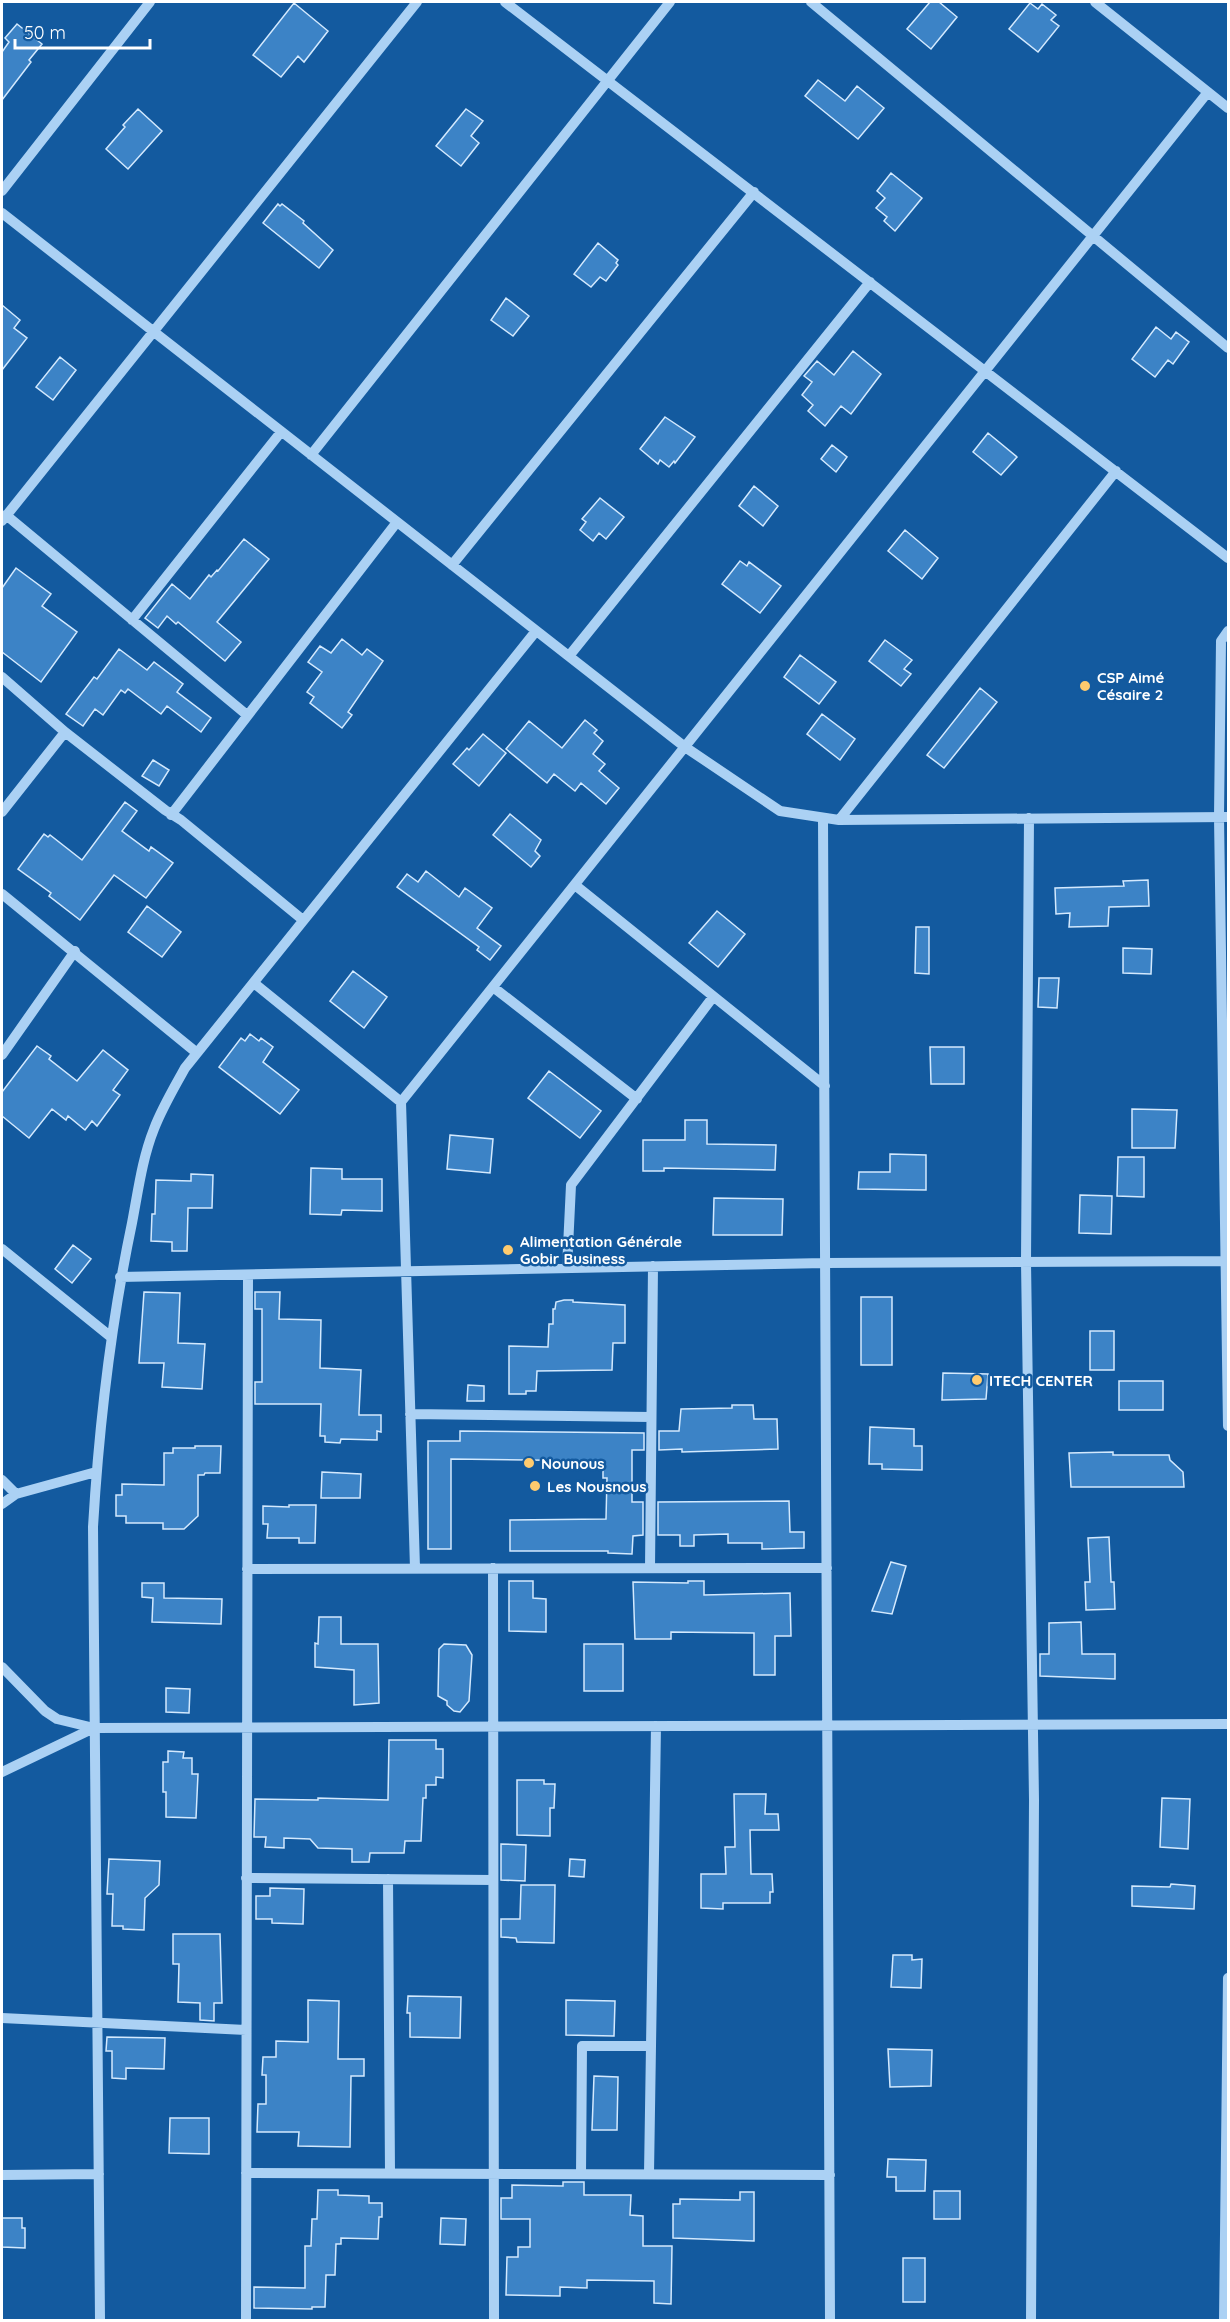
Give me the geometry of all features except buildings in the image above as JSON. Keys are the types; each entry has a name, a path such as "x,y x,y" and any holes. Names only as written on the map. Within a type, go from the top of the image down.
{"street":[{"path":"2,191 150,2"},
{"path":"247,715 4,518 417,2"},
{"path":"505,2 1228,558"},
{"path":"311,455 670,2"},
{"path":"811,2 1228,348"},
{"path":"1095,2 1228,108"},
{"path":"415,1568 401,1101 1208,92"},
{"path":"452,565 754,192"},
{"path":"2,213 685,747 780,811 839,820 1224,817"},
{"path":"569,656 870,282"},
{"path":"132,620 281,432"},
{"path":"839,820 1116,471"},
{"path":"171,815 397,522"},
{"path":"100,2320 93,1527 96,1472 111,1337 120,1277 146,1153 153,1132 182,1074 197,1053 255,984 303,920 536,631"},
{"path":"1228,631 1221,641 1228,1426"},
{"path":"2,677 65,732 171,815 181,820 303,920"},
{"path":"2,812 65,732"},
{"path":"823,818 830,2320"},
{"path":"1029,818 1026,1262 1033,1725 1031,2320"},
{"path":"575,885 825,1086"},
{"path":"2,894 75,951 197,1053"},
{"path":"2,1055 75,951"},
{"path":"255,984 401,1101"},
{"path":"493,987 637,1099"},
{"path":"567,1268 571,1185 713,996"},
{"path":"2,1249 111,1337"},
{"path":"120,1277 825,1263 1227,1261"},
{"path":"650,1568 653,1266"},
{"path":"246,2320 248,1275"},
{"path":"410,1414 651,1417"},
{"path":"2,1504 16,1494 96,1472"},
{"path":"2,1480 16,1494"},
{"path":"493,1568 494,2320"},
{"path":"247,1569 827,1568"},
{"path":"2,1667 45,1711 57,1719 94,1728 1228,1724"},
{"path":"649,2174 656,1726"},
{"path":"2,1772 94,1728"},
{"path":"246,1878 493,1880"},
{"path":"388,1879 390,2173"},
{"path":"1224,2320 1228,2156 1228,1978"},
{"path":"2,2018 246,2030"},
{"path":"581,2174 582,2046 651,2046"},
{"path":"246,2173 830,2175"},
{"path":"2,2175 99,2174"}],"place":[{"name":"CSP Aimé Césaire 2","path":"1085,686"},
{"name":"Alimentation Générale Gobir Business","path":"508,1250"},
{"name":"ITECH CENTER","path":"977,1380"},
{"name":"Nounous","path":"529,1463"},
{"name":"Les Nousnous","path":"535,1486"}]}
